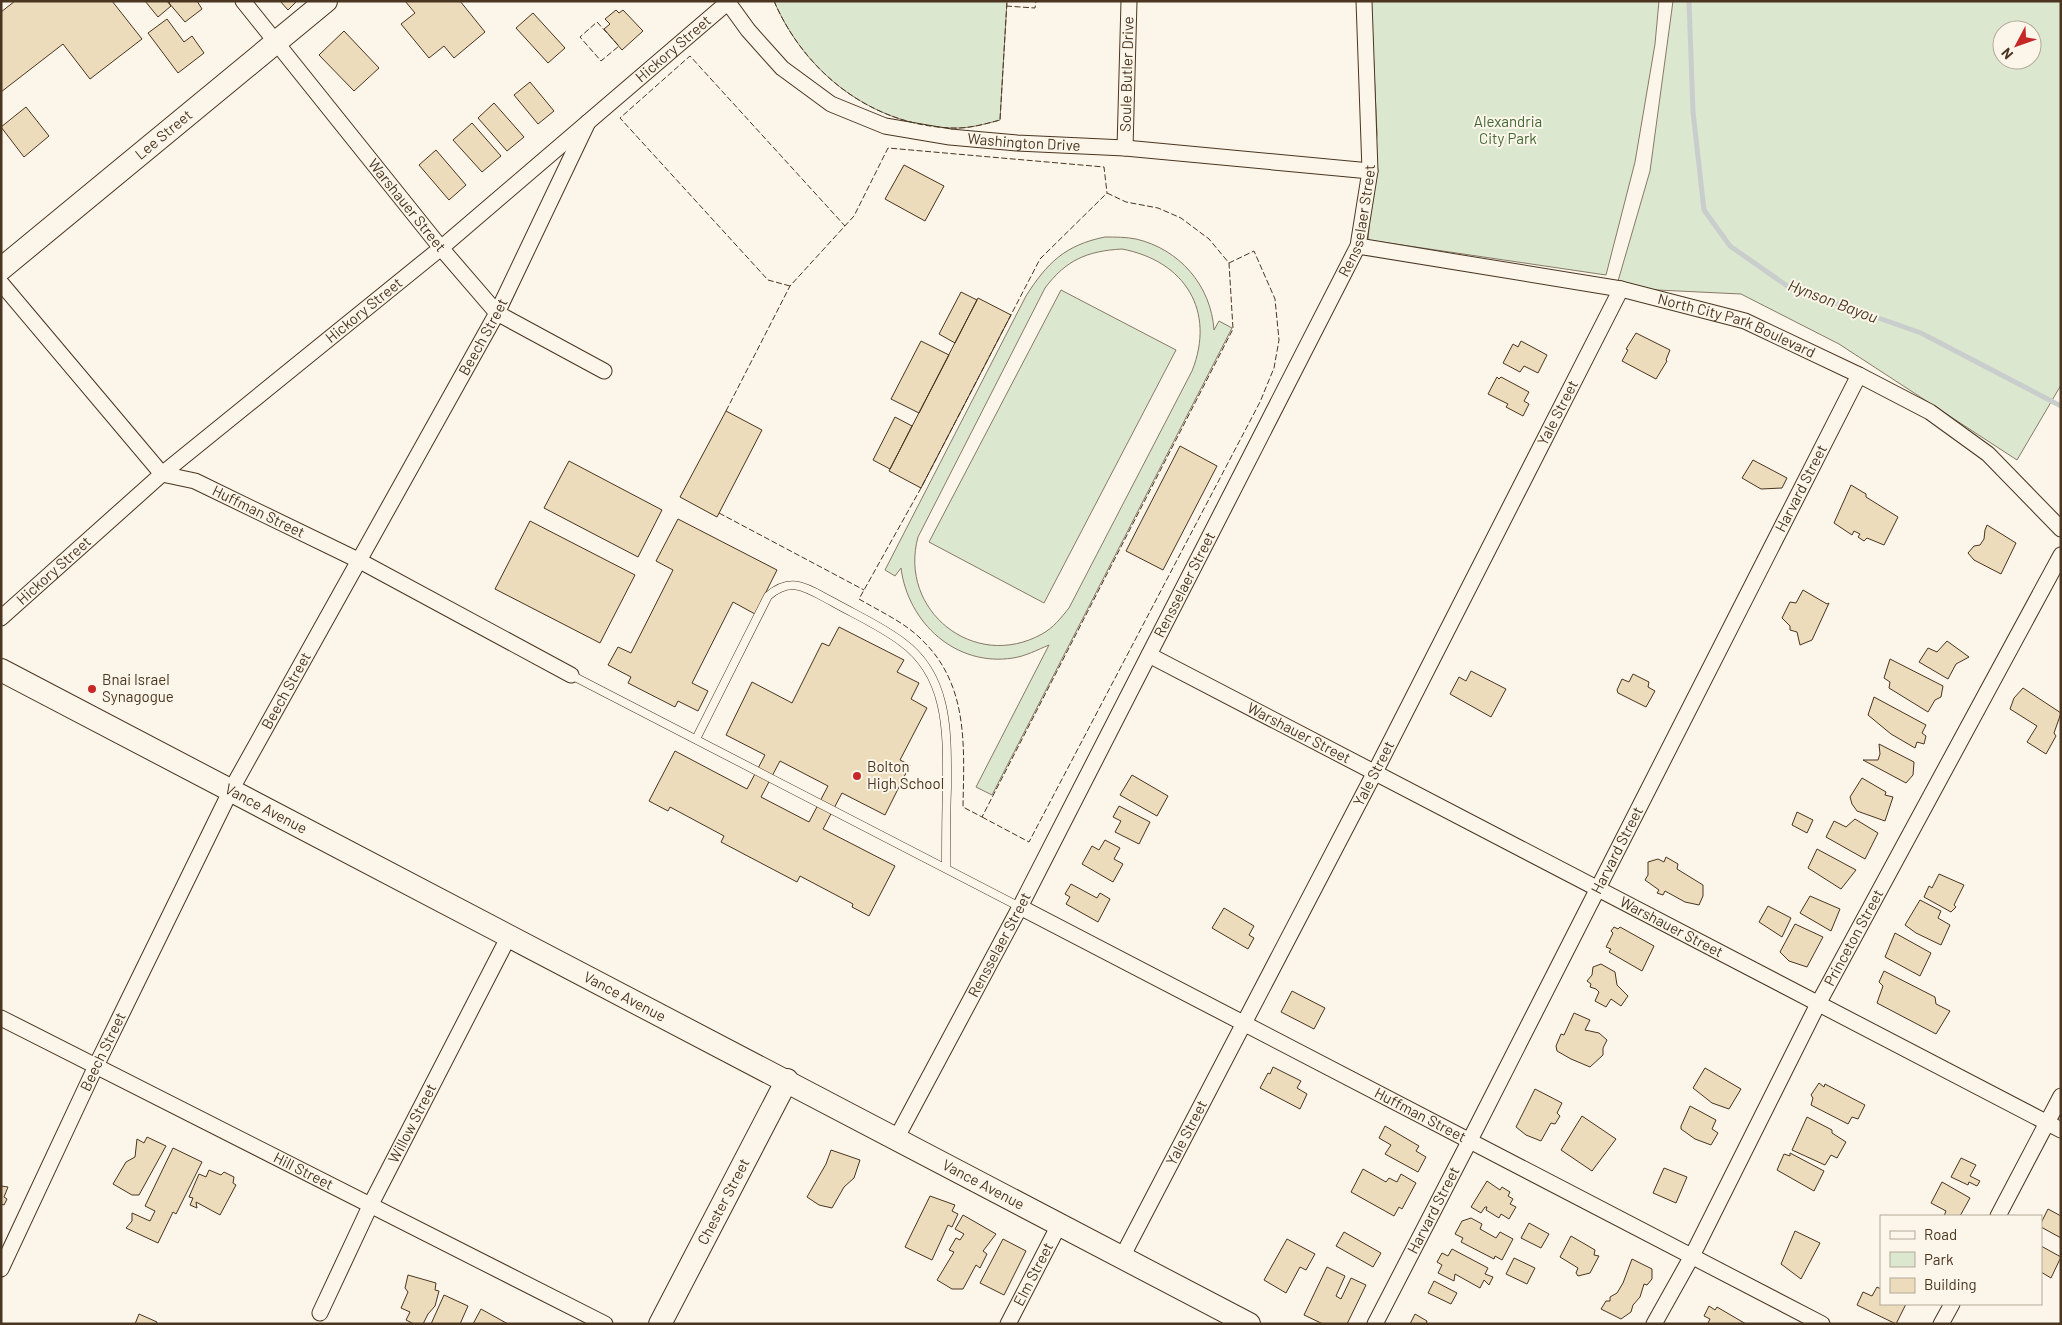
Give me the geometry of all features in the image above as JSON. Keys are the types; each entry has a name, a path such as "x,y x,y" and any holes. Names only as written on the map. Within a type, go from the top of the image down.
{"street":[{"name":"Warshauer Street","path":"243,1 275,44 441,248 497,313 604,372"},
{"name":"Lee Street","path":"1,269 326,1"},
{"name":"Soule Butler Drive","path":"1125,148 1129,1"},
{"name":"Rensselaer Street","path":"896,1139 1020,906 1358,246 1370,171 1364,1"},
{"name":"Washington Drive","path":"727,2 782,68 831,104 885,126 960,138 1017,143 1125,148 1370,171"},
{"name":"Hickory Street","path":"1,618 162,474 441,248 727,2"},
{"name":"Beech Street","path":"1,1269 96,1066 231,790 497,313 588,122"},
{"name":"North City Park Boulevard","path":"1358,246 1621,289 1745,321 1859,375 1930,412 1988,454 2061,529"},
{"path":"1,283 162,474"},
{"name":"Yale Street","path":"1122,1257 1375,772 1621,289"},
{"name":"Harvard Street","path":"1375,1324 1859,375"},
{"name":"Huffman Street","path":"162,474 195,481 360,561 571,675"},
{"name":"Princeton Street","path":"1654,1324 1692,1256 1818,1004 2061,555"},
{"name":"Warshauer Street","path":"1149,655 2061,1130"},
{"name":"Vance Avenue","path":"1,670 787,1080 1248,1324"},
{"name":"Huffman Street","path":"1020,906 1822,1324"},
{"name":"Willow Street","path":"320,1313 371,1204 510,936"},
{"name":"Hill Street","path":"1,1018 606,1324"},
{"name":"Chester Street","path":"660,1324 787,1080"},
{"path":"1999,1215 2061,1096"},
{"name":"Elm Street","path":"1008,1324 1059,1225"},
{"path":"1941,1324 1951,1305"}],"lane":[{"path":"696,739 768,596 779,587 793,584 808,589 875,624 904,642 920,660 932,678 942,702 947,731 946,868"},
{"path":"571,675 1020,906"}],"green space":[{"path":"774,1 1007,1 1000,120 982,125 957,128 922,125 894,117 868,105 844,90 823,72 804,51 787,27"},
{"name":"Alexandria City Park","path":"1371,1 1659,1 1655,44 1635,162 1606,275 1368,240 1377,134"},
{"path":"1673,1 2061,1 2061,385 2017,460 1839,344 1741,294 1616,288 1650,171"},
{"path":"1105,237 1132,238 1152,244 1166,251 1190,271 1199,284 1207,298 1214,330 1219,321 1232,328 992,795 976,787 1049,645 1018,657 992,659 972,655 954,648 938,637 924,623 913,607 905,588 901,568 895,576 885,570 1026,296 1042,274 1058,257 1068,250 1091,240","holes":["1122,249 1144,255 1163,265 1178,277 1190,292 1197,309 1200,328 1198,349 1192,371 1069,608 1046,632 1016,644 991,645 968,639 947,627 931,610 919,588 915,564 918,537 1045,288 1053,278 1069,264 1098,252"]},
{"path":"1061,290 1176,350 1044,603 929,542"}],"building":[{"path":"15,1 112,1 142,39 90,79 63,44 1,92 1,12"},
{"path":"145,1 167,1 171,6 158,17"},
{"path":"171,1 197,1 202,9 185,22 169,3"},
{"path":"280,1 297,1 288,10"},
{"path":"405,1 460,1 485,32 454,58 444,46 429,58 401,24 415,13"},
{"path":"616,10 619,13 623,10 643,31 622,50 604,29 610,24 605,19"},
{"path":"533,13 565,48 548,63 516,28"},
{"path":"167,19 184,42 192,36 204,53 178,73 148,33"},
{"path":"344,31 379,68 354,91 319,55"},
{"path":"530,82 554,111 538,124 514,95"},
{"path":"494,103 524,137 507,151 478,118"},
{"path":"26,107 49,136 24,157 1,127"},
{"path":"472,123 501,156 482,172 453,140"},
{"path":"436,150 466,185 449,200 419,165"},
{"path":"904,165 944,186 925,221 885,199"},
{"path":"961,292 977,300 955,343 939,334"},
{"path":"978,298 1011,315 921,488 889,471"},
{"path":"1636,333 1670,350 1667,361 1656,379 1622,361 1628,350 1626,349"},
{"path":"921,341 949,355 919,413 891,399"},
{"path":"1521,341 1547,355 1538,373 1524,366 1520,372 1503,363 1513,344 1518,347"},
{"path":"1497,377 1499,379 1501,377 1529,392 1524,401 1529,404 1523,416 1506,407 1508,404 1488,394"},
{"path":"726,411 762,430 717,517 680,497"},
{"path":"895,417 912,426 890,469 873,460"},
{"path":"1180,446 1217,466 1163,570 1126,551"},
{"path":"1753,460 1787,478 1782,488 1761,489 1742,478"},
{"path":"569,461 662,510 638,557 544,508"},
{"path":"1851,485 1898,517 1884,545 1867,538 1864,541 1858,537 1860,534 1854,531 1852,535 1834,523"},
{"path":"678,519 777,570 755,614 733,602 692,683 708,691 698,711 678,701 675,707 628,683 631,677 608,665 618,647 631,653 673,570 656,561"},
{"path":"530,521 635,575 600,643 495,589"},
{"path":"1987,525 2016,543 2001,574 1974,560 1968,553 1974,546 1980,545 1984,539"},
{"path":"1803,590 1827,604 1829,603 1812,640 1800,645 1797,632 1790,630 1790,626 1782,618 1790,602 1796,603"},
{"name":"Bolton High School","path":"839,627 904,660 897,672 919,683 911,699 927,708 900,760 910,765 885,815 842,793 823,829 895,866 869,916 852,907 853,904 800,876 797,882 721,842 724,836 670,807 668,811 649,801 675,751 747,789 765,755 726,735 752,682 792,703 822,643 829,646","holes":["780,761 828,786 809,822 761,797"]},
{"path":"1947,641 1969,657 1956,664 1948,679 1919,662 1928,648 1937,652"},
{"path":"1890,659 1943,686 1941,697 1935,700 1928,712 1889,688 1890,682 1884,678"},
{"path":"1471,671 1506,689 1491,717 1450,694 1459,677 1466,681"},
{"path":"1633,674 1649,682 1648,687 1655,691 1646,707 1618,693 1617,690 1622,679 1629,682"},
{"path":"2023,688 2061,713 2054,733 2056,736 2046,754 2027,742 2037,726 2010,709 2014,698"},
{"path":"1874,697 1926,725 1922,733 1926,736 1924,744 1917,742 1915,748 1891,734 1868,715"},
{"path":"1879,744 1914,762 1913,775 1906,783 1863,760 1878,760 1880,754"},
{"path":"1132,775 1168,796 1157,816 1120,795"},
{"path":"1862,778 1886,792 1885,795 1893,797 1885,821 1857,811 1852,804 1850,797"},
{"path":"1119,806 1150,822 1139,844 1115,832 1121,821 1113,817"},
{"path":"1797,812 1813,820 1807,833 1792,825"},
{"path":"1855,819 1878,833 1865,859 1826,837 1834,821 1846,827"},
{"path":"1105,840 1120,848 1114,859 1123,864 1113,882 1082,864 1092,846 1099,850"},
{"path":"1817,849 1856,870 1841,889 1808,868"},
{"path":"1666,857 1678,864 1677,869 1703,885 1703,896 1699,905 1685,902 1665,891 1663,895 1657,893 1659,890 1645,880 1648,875 1648,862 1658,859 1664,862"},
{"path":"1939,874 1964,885 1954,905 1956,907 1951,912 1924,897 1929,886 1932,888"},
{"path":"1071,884 1097,898 1100,893 1110,899 1098,922 1066,904 1070,897 1065,894"},
{"path":"1810,896 1840,909 1831,931 1800,913"},
{"path":"1920,900 1941,911 1938,918 1950,925 1941,945 1916,933 1905,925"},
{"path":"1768,906 1791,918 1782,937 1759,922"},
{"path":"1224,908 1254,926 1249,935 1254,938 1248,949 1212,928"},
{"path":"1795,924 1823,937 1807,967 1789,961 1780,952"},
{"path":"1614,927 1618,929 1620,927 1654,946 1642,971 1609,952 1611,949 1606,947"},
{"path":"1895,933 1931,953 1920,976 1885,957"},
{"path":"1601,964 1615,972 1617,985 1628,996 1621,1006 1611,999 1606,1007 1595,1001 1599,992 1590,987 1591,984 1587,981 1592,975 1593,967"},
{"path":"1884,971 1935,997 1936,1004 1950,1011 1936,1034 1877,1003 1883,986 1879,982"},
{"path":"1292,991 1325,1008 1314,1029 1281,1012"},
{"path":"1574,1013 1590,1020 1585,1030 1599,1033 1607,1040 1603,1048 1603,1055 1590,1067 1557,1051 1556,1046 1561,1034 1564,1035"},
{"path":"1273,1067 1301,1081 1297,1088 1307,1094 1300,1109 1260,1088"},
{"path":"1705,1068 1741,1089 1729,1109 1712,1103 1693,1088"},
{"path":"1819,1083 1824,1087 1825,1084 1865,1105 1858,1119 1852,1117 1848,1124 1811,1105 1813,1098 1811,1095"},
{"path":"1535,1089 1562,1103 1557,1113 1560,1116 1555,1124 1551,1123 1541,1141 1526,1135 1516,1127"},
{"path":"1690,1106 1716,1120 1712,1129 1718,1133 1711,1145 1695,1139 1681,1129"},
{"path":"1582,1116 1616,1139 1592,1171 1561,1150"},
{"path":"1807,1117 1832,1130 1832,1133 1846,1142 1837,1158 1831,1155 1825,1165 1792,1150"},
{"path":"1385,1126 1419,1146 1416,1151 1426,1157 1418,1172 1385,1154 1391,1145 1379,1138"},
{"path":"147,1137 166,1146 139,1195 132,1195 113,1184 126,1162 135,1157 137,1139 144,1143"},
{"path":"173,1148 202,1162 176,1214 173,1212 158,1243 126,1228 132,1221 132,1213 150,1221 155,1211 145,1206"},
{"path":"831,1150 860,1160 854,1178 844,1187 832,1208 819,1205 807,1197 826,1164"},
{"path":"1790,1153 1824,1171 1814,1191 1777,1170 1784,1154 1790,1156"},
{"path":"1961,1158 1976,1165 1970,1176 1980,1181 1977,1186 1969,1182 1968,1185 1951,1177"},
{"path":"1664,1168 1687,1177 1676,1203 1653,1193"},
{"path":"1363,1169 1386,1182 1389,1178 1397,1182 1401,1174 1416,1183 1402,1209 1399,1207 1394,1216 1351,1192"},
{"path":"209,1170 221,1175 224,1172 234,1177 233,1183 236,1185 220,1215 196,1202 197,1208 190,1205 193,1198 189,1197 199,1174 206,1177"},
{"path":"1487,1181 1500,1190 1502,1187 1510,1192 1508,1196 1513,1199 1510,1204 1516,1207 1509,1219 1501,1214 1499,1218 1486,1210 1487,1207 1481,1213 1471,1207"},
{"path":"1942,1182 1970,1198 1961,1215 1944,1215 1946,1211 1931,1203"},
{"path":"1,1186 8,1187 4,1197 7,1199 4,1205 1,1204"},
{"path":"930,1196 955,1205 952,1211 958,1214 952,1227 948,1225 932,1260 905,1247"},
{"path":"2048,1209 2061,1216 2061,1238 2042,1228 2042,1221"},
{"path":"963,1215 996,1234 983,1251 987,1254 980,1268 976,1265 963,1289 952,1289 937,1280 954,1252 949,1250 956,1238 960,1240 964,1234 955,1229"},
{"path":"1471,1218 1482,1224 1480,1229 1496,1238 1500,1232 1513,1239 1502,1260 1495,1256 1494,1259 1461,1242 1463,1238 1455,1234 1462,1221"},
{"path":"1529,1223 1549,1234 1541,1248 1521,1238"},
{"path":"1795,1231 1820,1243 1801,1279 1781,1264"},
{"path":"1344,1232 1381,1253 1373,1267 1336,1246"},
{"path":"1571,1236 1595,1250 1594,1255 1599,1256 1590,1273 1578,1276 1576,1273 1578,1268 1560,1257"},
{"path":"1003,1239 1026,1251 1004,1295 980,1283"},
{"path":"1287,1239 1315,1254 1306,1270 1300,1267 1286,1293 1264,1280"},
{"path":"2042,1247 2061,1257 2051,1278 2042,1273"},
{"path":"1452,1249 1488,1268 1485,1274 1493,1277 1489,1285 1484,1280 1480,1288 1455,1274 1454,1281 1438,1273 1442,1265 1437,1262 1442,1253 1448,1256"},
{"path":"1514,1258 1535,1268 1527,1284 1506,1274"},
{"path":"1632,1259 1652,1269 1652,1279 1647,1285 1644,1284 1640,1297 1633,1305 1631,1312 1621,1319 1601,1309 1606,1301 1610,1301 1610,1297 1617,1293"},
{"path":"1327,1267 1345,1276 1336,1296 1341,1299 1351,1278 1366,1285 1347,1324 1323,1324 1304,1315"},
{"path":"408,1275 436,1283 435,1290 439,1291 435,1306 423,1324 414,1324 406,1320 410,1312 401,1308 408,1292 405,1288"},
{"path":"1434,1281 1457,1293 1451,1304 1428,1293"},
{"path":"1877,1287 1880,1288 1880,1305 1906,1305 1896,1324 1857,1305 1863,1292 1872,1296"},
{"path":"444,1295 468,1306 460,1324 431,1324"},
{"path":"1709,1306 1715,1310 1717,1307 1746,1324 1710,1324 1708,1323 1710,1319 1704,1316"},
{"path":"481,1309 508,1324 473,1324"},
{"path":"139,1314 157,1322 156,1324 135,1324"},
{"path":"1415,1314 1427,1321 1426,1324 1410,1324"}],"waterway":[{"name":"Hynson Bayou","path":"1689,1 1693,112 1704,210 1730,246 1793,290 1921,333 2061,406"}],"fence":[{"path":"774,1 787,27 804,51 823,72 844,90 868,105 894,117 922,125 951,128 976,126 1000,120 1007,1"},
{"path":"1006,6 1035,8 1036,1"},
{"path":"597,22 619,46 601,61 580,37 597,22"},
{"path":"790,286 768,280 620,118 690,56 845,226"},
{"path":"726,411 790,286 854,216 888,148 1104,167 1107,193"},
{"path":"1107,193 1126,202 1158,208 1181,218 1209,239 1229,263 1233,329 982,817 963,807 964,762 961,719 949,678 938,659 923,641 893,618 859,599 921,488 1040,259 1107,193"},
{"path":"982,817 1029,842 1260,402 1274,368 1279,340 1275,299 1254,251 1229,263"},
{"path":"719,513 864,590"}],"place":[{"name":"Bnai Israel Synagogue","path":"92,689"},
{"name":"Bolton High School","path":"857,776"}]}
